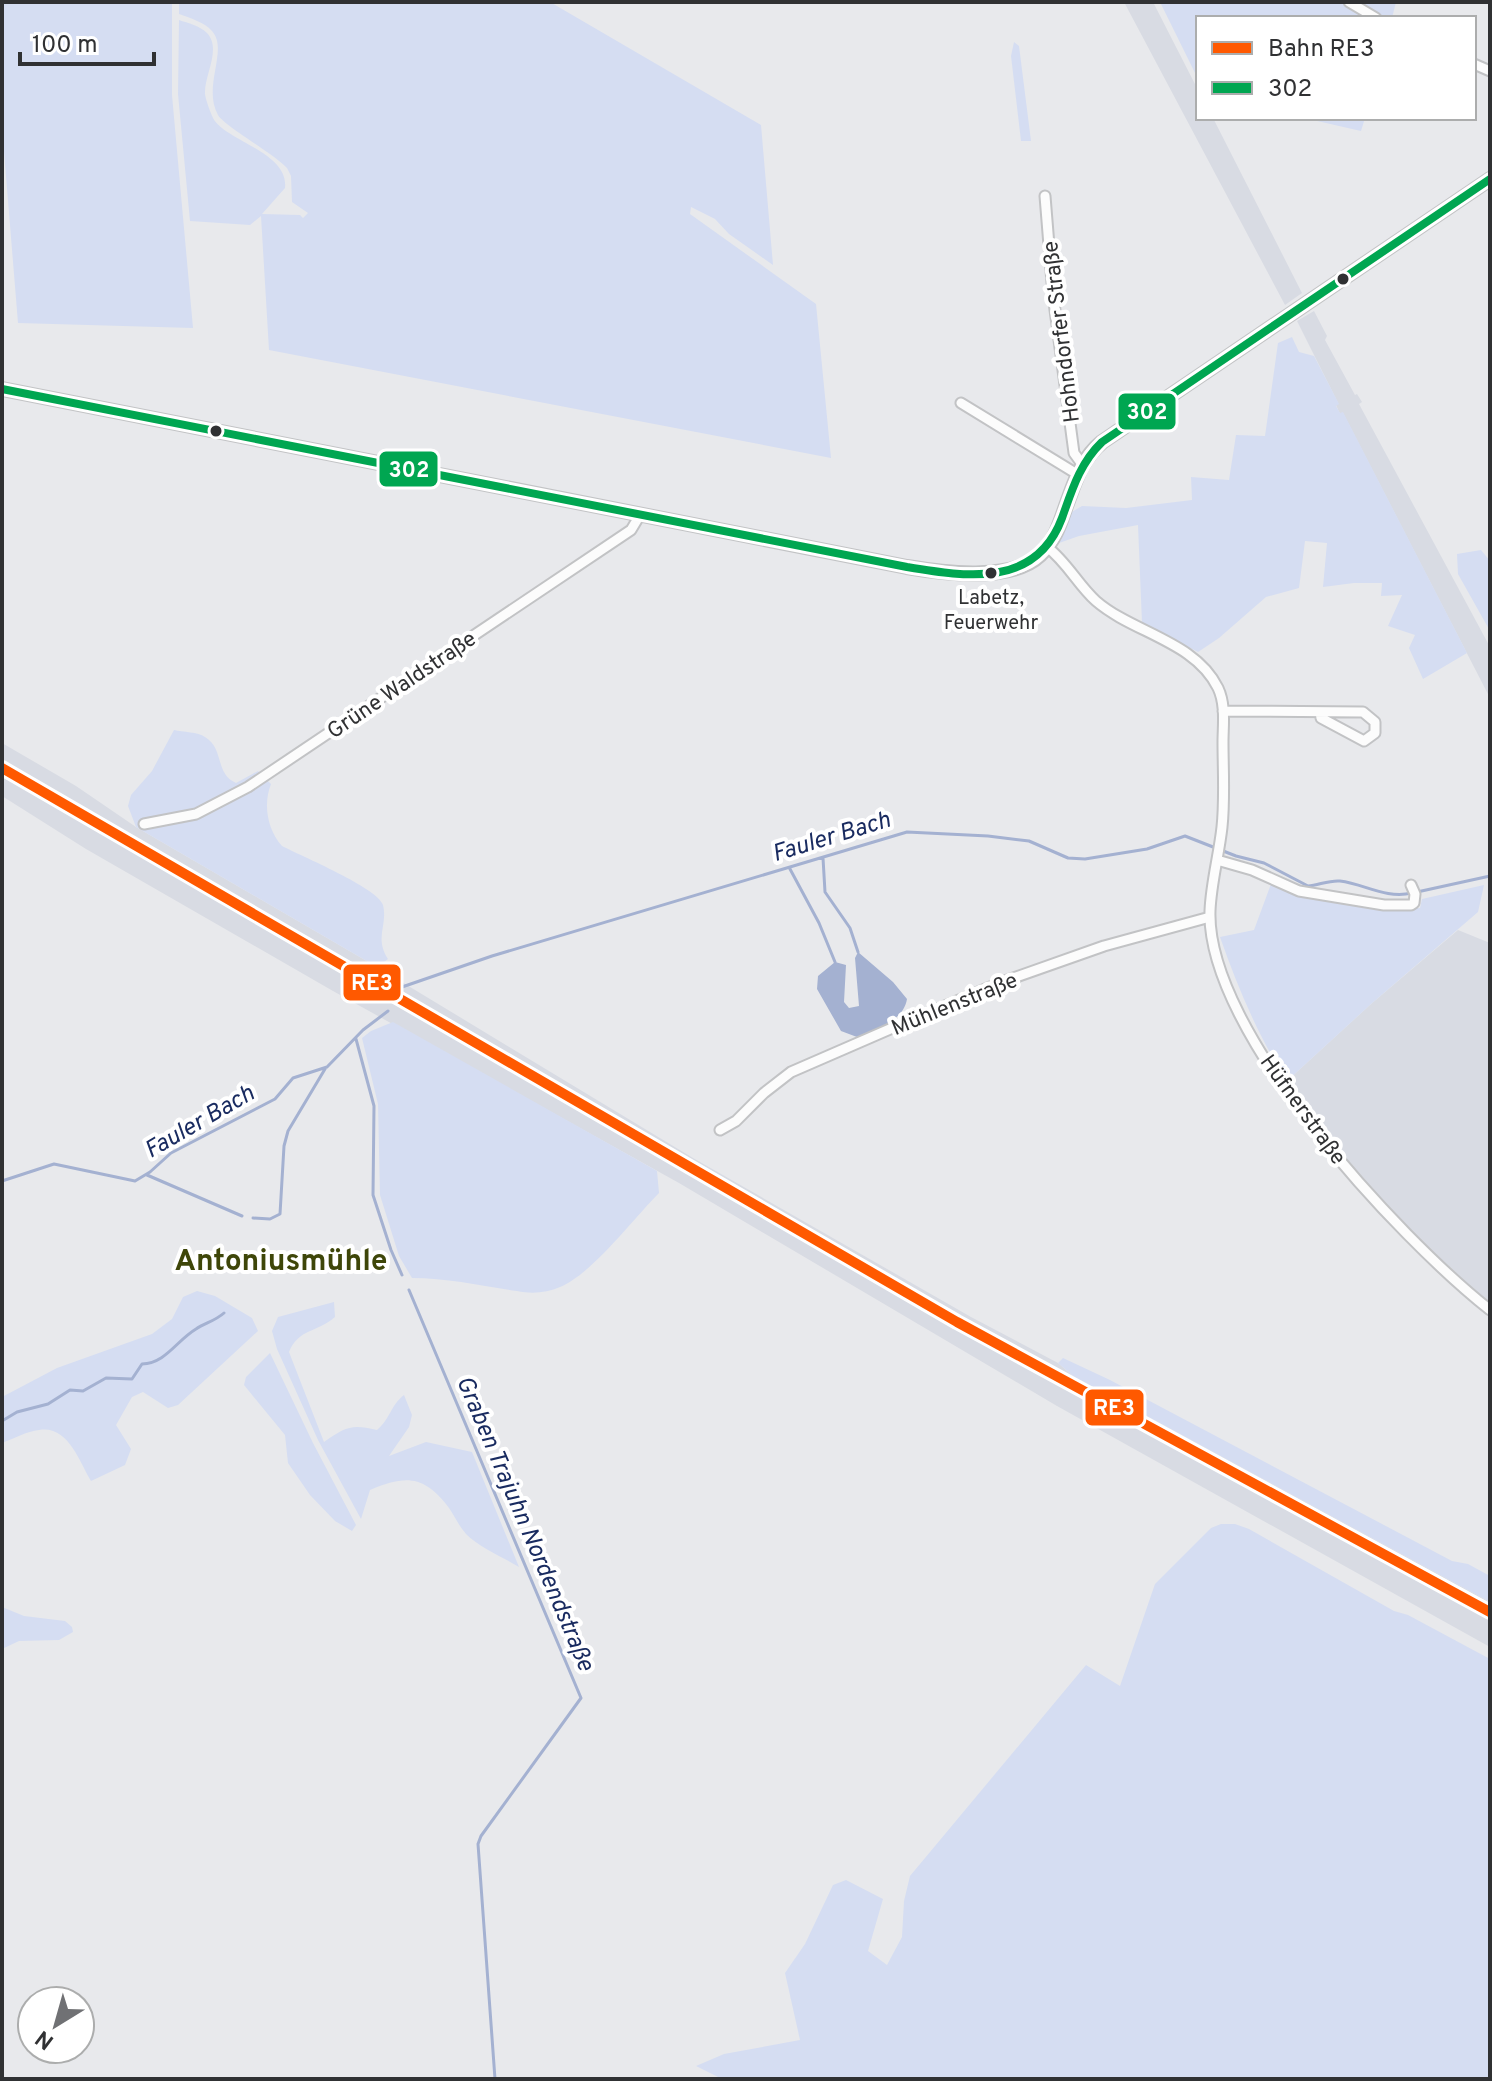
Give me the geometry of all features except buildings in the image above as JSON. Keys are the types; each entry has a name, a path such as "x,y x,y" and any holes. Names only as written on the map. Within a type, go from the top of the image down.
{"main road":[{"path":"2,389 939,571 1015,569 1035,560 1047,547 1059,526 1080,469 1094,448 1490,179"}],"street":[{"path":"1349,2 1373,16"},
{"name":"Hohndorfer Straße","path":"1045,196 1053,295 1074,453 1080,469"},
{"path":"961,403 1080,469"},
{"name":"Grüne Waldstraße","path":"144,824 196,814 248,787 631,530 640,515"},
{"name":"Hüfnerstraße","path":"1047,547 1096,601 1197,662 1217,686 1223,711 1220,839 1210,917 1216,952 1233,1000 1263,1053 1307,1118 1386,1214 1447,1274 1490,1310"},
{"path":"1223,711 1363,712 1375,722 1375,733 1364,741 1350,736 1321,718 1320,712"},
{"path":"1218,857 1299,891 1384,905 1414,903 1415,894 1411,885"},
{"name":"Mühlenstraße","path":"720,1130 736,1121 791,1072 1002,982 1089,951 1210,917"}],"shaded area":[{"path":"2,2 172,2 172,95 193,328 18,323 2,127"},
{"path":"179,2 550,2 761,125 773,265 729,234 715,219 691,207 690,214 816,304 831,458 269,350 261,216 250,225 190,221 178,94 179,20 201,28 211,39 213,54 205,94 213,118 230,134 267,156 284,176 285,188 262,214 300,215 303,218 308,213 292,202 291,176 287,168 218,115 213,92 218,48 216,39 205,25 179,14"},
{"path":"1124,2 1153,2 1196,86 1196,120 1214,120 1302,293 1285,305"},
{"path":"1160,2 1340,2 1362,16 1196,16 1196,75"},
{"path":"1355,2 1396,2 1392,16 1379,16"},
{"path":"1014,42 1019,46 1031,141 1021,141 1011,56"},
{"path":"1313,120 1364,120 1361,131"},
{"path":"1314,311 1327,336 1325,340 1355,395 1362,402 1359,404 1490,647 1490,698 1343,413 1340,414 1338,403 1297,321"},
{"path":"1292,337 1299,352 1314,356 1339,404 1336,406 1340,413 1343,412 1467,653 1423,679 1409,648 1415,635 1388,626 1402,595 1381,596 1382,583 1323,587 1327,543 1305,541 1299,588 1266,597 1198,652 1142,623 1138,525 1059,543 1070,513 1082,506 1126,508 1192,500 1191,477 1229,480 1236,435 1265,436 1278,343"},
{"path":"1481,550 1490,561 1490,631 1458,574 1457,554"},
{"path":"174,730 198,734 211,742 225,773 236,783 258,771 271,784 267,800 268,816 282,846 354,881 378,898 383,905 382,944 388,959 377,967 136,827 128,806 131,795 152,771"},
{"path":"2,743 76,786 136,827 377,967 693,1158 971,1317 1058,1363 1073,1376 1490,1602 1490,1647 1057,1406 679,1183 333,991 86,849 2,796"},
{"path":"1271,884 1344,903 1420,908 1422,899 1484,885 1478,912 1287,1081 1249,1011 1220,937 1254,930"},
{"path":"1458,930 1490,943 1490,1304 1401,1222 1366,1184 1319,1127 1287,1081"},
{"path":"858,952 893,982 907,999 894,1019 857,1037 841,1031 817,989 818,976 835,962 846,965 844,1002 849,1008 859,1006 855,958"},
{"path":"393,1022 657,1171 659,1193 599,1258 572,1280 555,1289 528,1292 412,1278 399,1256 380,1195 378,1104 362,1038"},
{"path":"197,1291 215,1296 252,1318 258,1331 178,1405 168,1408 143,1392 132,1397 116,1425 131,1449 125,1465 91,1481 71,1446 58,1433 34,1431 2,1443 2,1397 57,1368 152,1334 172,1319 183,1297"},
{"path":"334,1302 335,1317 303,1335 289,1352 324,1442 349,1428 377,1430 404,1395 412,1415 409,1427 389,1456 426,1442 472,1452 519,1567 472,1539 440,1497 414,1481 394,1482 370,1490 361,1519 318,1440 272,1331 278,1317"},
{"path":"270,1353 356,1525 352,1531 335,1521 310,1495 288,1463 285,1435 244,1385 246,1377"},
{"path":"1063,1358 1452,1561 1468,1564 1490,1576 1490,1602 1073,1376 1058,1363"},
{"path":"1235,1524 1249,1529 1394,1611 1408,1615 1490,1659 1490,2079 722,2079 696,2066 724,2054 800,2040 785,1973 805,1944 833,1885 846,1880 883,1899 868,1951 887,1965 902,1937 904,1901 910,1876 1086,1665 1120,1686 1155,1584 1211,1528"},
{"path":"2,1607 24,1616 65,1621 73,1632 59,1640 19,1641 2,1649"}],"waterway":[{"name":"Fauler Bach","path":"402,987 492,956 907,832 1029,841 1068,858 1085,859 1147,849 1185,836 1236,856 1264,863 1308,886 1340,881 1384,893 1412,893"},
{"path":"823,858 825,892 850,928 858,952"},
{"path":"790,869 819,923 835,962"},
{"name":"Fauler Bach","path":"1417,892 1490,876"},
{"name":"Fauler Bach","path":"2,1181 54,1164 135,1181 171,1153 275,1099 293,1078 327,1067 363,1030 388,1011"},
{"name":"Graben Trajuhn Nordendstraße","path":"356,1039 374,1106 373,1195 402,1275"},
{"path":"253,1218 270,1219 280,1214 284,1146 288,1131 325,1069"},
{"path":"147,1175 242,1216"},
{"name":"Graben Trajuhn Nordendstraße","path":"409,1290 581,1698 478,1844 495,2079"},
{"path":"2,1421 17,1412 48,1404 70,1390 83,1391 106,1378 132,1379 142,1364 158,1360 189,1334 224,1313"}],"rail line":[{"name":"RE3","path":"2,768 957,1322 1490,1612"}],"transit line":[{"name":"302","path":"2,389 907,567 953,573 997,572 1017,567 1035,557 1050,541 1082,468 1102,442 1490,179"}],"place":[{"name":"Labetz, Feuerwehr","path":"991,573"}],"district":[{"name":"Antoniusmühle","path":"281,1260"}]}
